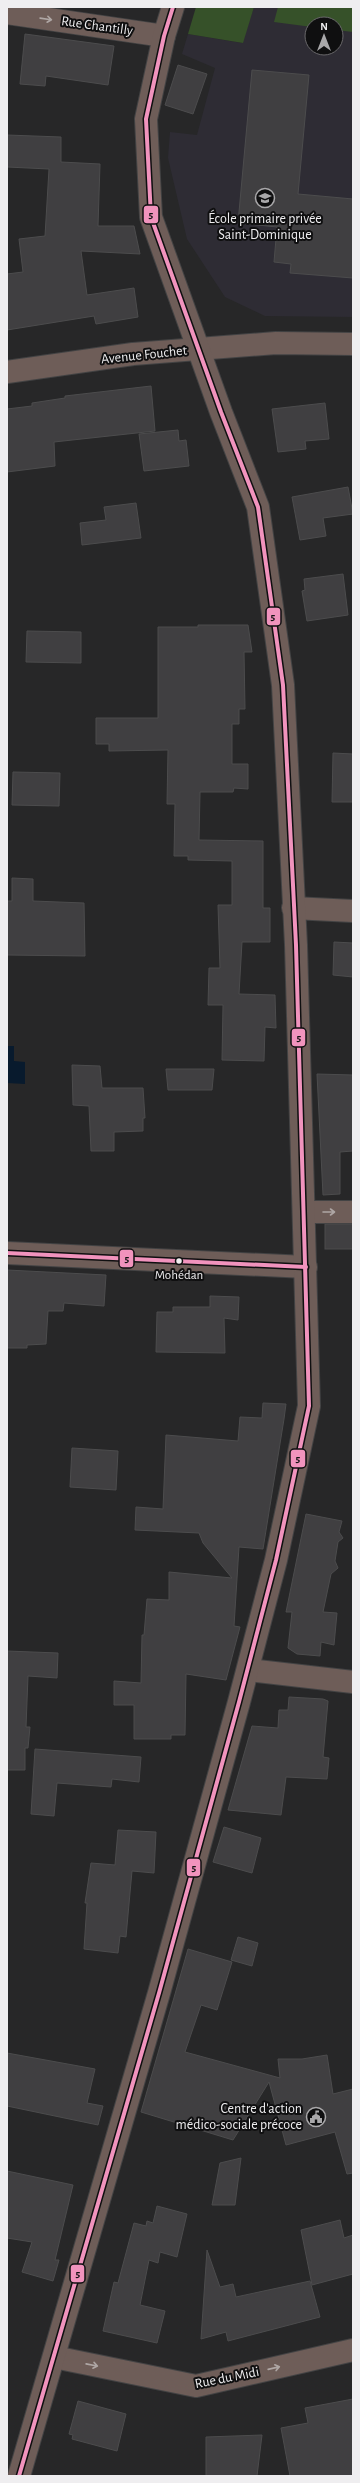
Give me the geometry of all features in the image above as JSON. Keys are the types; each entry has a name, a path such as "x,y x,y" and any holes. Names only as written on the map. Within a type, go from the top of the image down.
{"street":[{"path":"20,2476 159,1993 248,1670 276,1560 309,1406 305,1212 283,685 258,507 221,412 151,217 146,119 164,36 173,7"},
{"name":"Rue Chantilly","path":"7,13 164,36"},
{"name":"Avenue Fouchet","path":"7,372 133,354 276,343 353,344"},
{"path":"293,908 353,911"},
{"path":"305,1212 353,1212"},
{"path":"7,1253 306,1267"},
{"path":"248,1670 353,1682"},
{"name":"Rue du Midi","path":"54,2357 196,2386 353,2350"}],"shaded area":[{"name":"École primaire privée Saint-Dominique","path":"254,7 353,7 353,317 265,316 225,297 187,239 168,158 170,132 197,135 215,68 182,54 188,34 242,43"}],"green space":[{"path":"196,7 254,7 243,43 188,34"},
{"path":"278,7 353,7 353,32 344,31 344,16 304,16 304,26 274,22"}],"water":[{"path":"7,1046 14,1046 14,1061 25,1062 25,1084 7,1083"}],"building":[{"path":"25,34 114,46 108,85 46,76 45,86 20,84"},
{"path":"178,65 207,74 193,114 165,105"},
{"path":"252,70 309,75 298,194 353,199 353,278 290,273 291,264 274,262 277,227 238,223"},
{"path":"7,135 61,137 61,162 100,164 98,226 134,226 140,254 81,251 87,295 134,288 138,317 96,324 94,316 7,330 7,274 23,272 19,239 45,236 49,169 7,167"},
{"path":"151,386 155,431 54,442 55,466 7,472 7,409 32,406 32,403 65,398 65,396"},
{"path":"325,403 329,439 305,441 306,449 278,452 272,409"},
{"path":"178,430 179,441 186,440 189,466 144,471 139,434"},
{"path":"348,487 353,514 323,518 326,536 300,540 292,497"},
{"path":"136,503 141,538 82,545 80,523 106,520 104,507"},
{"path":"343,574 348,615 307,621 302,591 305,590 304,579"},
{"path":"198,625 248,625 252,652 244,652 245,709 239,709 239,724 232,724 232,764 248,764 248,789 234,788 233,792 200,792 199,840 263,841 263,908 270,908 270,942 242,942 239,994 275,995 276,1028 265,1027 264,1061 222,1060 223,1005 208,1005 209,968 220,968 218,905 232,905 232,861 188,860 188,856 174,856 175,804 167,804 168,750 109,751 109,744 96,744 96,718 158,718 158,627 198,627"},
{"path":"27,631 81,632 81,663 26,662"},
{"path":"333,753 353,754 353,802 332,802"},
{"path":"13,772 60,773 59,806 12,805"},
{"path":"12,878 33,879 33,901 84,903 85,956 7,955 7,901 12,901"},
{"path":"334,942 353,943 353,977 333,975"},
{"path":"72,1065 100,1066 102,1088 143,1088 145,1118 143,1118 143,1131 114,1132 114,1151 91,1151 89,1106 73,1105"},
{"path":"166,1069 214,1069 212,1090 168,1090"},
{"path":"317,1074 353,1075 353,1151 340,1152 340,1194 323,1195"},
{"path":"325,1224 353,1224 353,1249 325,1249"},
{"path":"7,1270 106,1275 104,1306 64,1303 63,1311 48,1311 46,1344 27,1345 27,1348 7,1348"},
{"path":"210,1296 239,1297 238,1320 224,1318 225,1353 156,1352 157,1312 173,1312 173,1307 210,1307"},
{"path":"263,1403 286,1404 263,1549 239,1547 234,1626 240,1627 226,1680 186,1674 185,1735 171,1735 171,1739 134,1739 134,1705 114,1705 114,1681 141,1683 142,1635 144,1635 147,1599 169,1600 169,1572 232,1578 203,1543 199,1533 135,1530 136,1507 163,1509 166,1435 238,1441 240,1417 262,1418"},
{"path":"72,1448 118,1451 116,1490 70,1487"},
{"path":"306,1514 342,1521 339,1532 343,1538 338,1542 335,1561 338,1568 331,1574 323,1612 337,1613 334,1645 321,1642 320,1656 297,1654 288,1648 292,1612 286,1612"},
{"path":"7,1651 58,1653 57,1678 28,1676 26,1727 30,1727 28,1748 25,1748 25,1770 7,1770"},
{"path":"289,1697 323,1699 328,1701 323,1757 329,1758 327,1779 286,1777 281,1815 228,1810 252,1726 278,1728 279,1710 288,1710"},
{"path":"35,1749 141,1757 139,1782 112,1779 111,1787 57,1783 54,1816 31,1814"},
{"path":"224,1827 261,1838 252,1873 213,1862"},
{"path":"118,1830 156,1832 154,1873 132,1871 126,1937 120,1936 118,1953 84,1949 87,1903 85,1903 91,1863 115,1865"},
{"path":"238,1937 258,1943 252,1966 231,1960"},
{"path":"188,1949 232,1962 217,2010 201,2005 185,2052 280,2078 278,2059 302,2059 327,2055 333,2094 353,2089 353,2173 347,2174 335,2132 286,2145 269,2082 233,2140 141,2112"},
{"path":"7,2053 95,2069 87,2103 103,2106 98,2125 7,2106"},
{"path":"241,2158 235,2205 212,2205 220,2163"},
{"path":"7,2171 73,2185 55,2260 59,2260 53,2281 22,2272 32,2242 7,2238"},
{"path":"157,2206 187,2214 177,2257 160,2252 158,2263 149,2260 140,2305 165,2311 157,2343 103,2331 114,2282 118,2283 134,2223 146,2226 147,2221 153,2223"},
{"path":"340,2220 344,2238 353,2235 353,2274 312,2285 301,2230"},
{"path":"207,2250 220,2287 233,2284 236,2297 310,2281 320,2317 228,2341 226,2332 201,2339"},
{"path":"353,2399 353,2476 290,2476 281,2428 308,2423 305,2408"},
{"path":"78,2401 126,2414 117,2451 72,2439 73,2435 69,2434"},
{"path":"262,2435 257,2476 206,2476 206,2437"}],"transit line":[{"name":"5","path":"19,2476 159,1993 239,1702 276,1560 309,1406 296,945 283,685 258,507 221,412 151,217 146,119 164,36 173,7"},
{"name":"5","path":"7,1253 306,1267"}],"place":[{"name":"École primaire privée Saint-Dominique","path":"265,198"},
{"name":"Mohédan","path":"179,1261"},
{"name":"Centre d'action médico-sociale précoce","path":"316,2117"}]}
